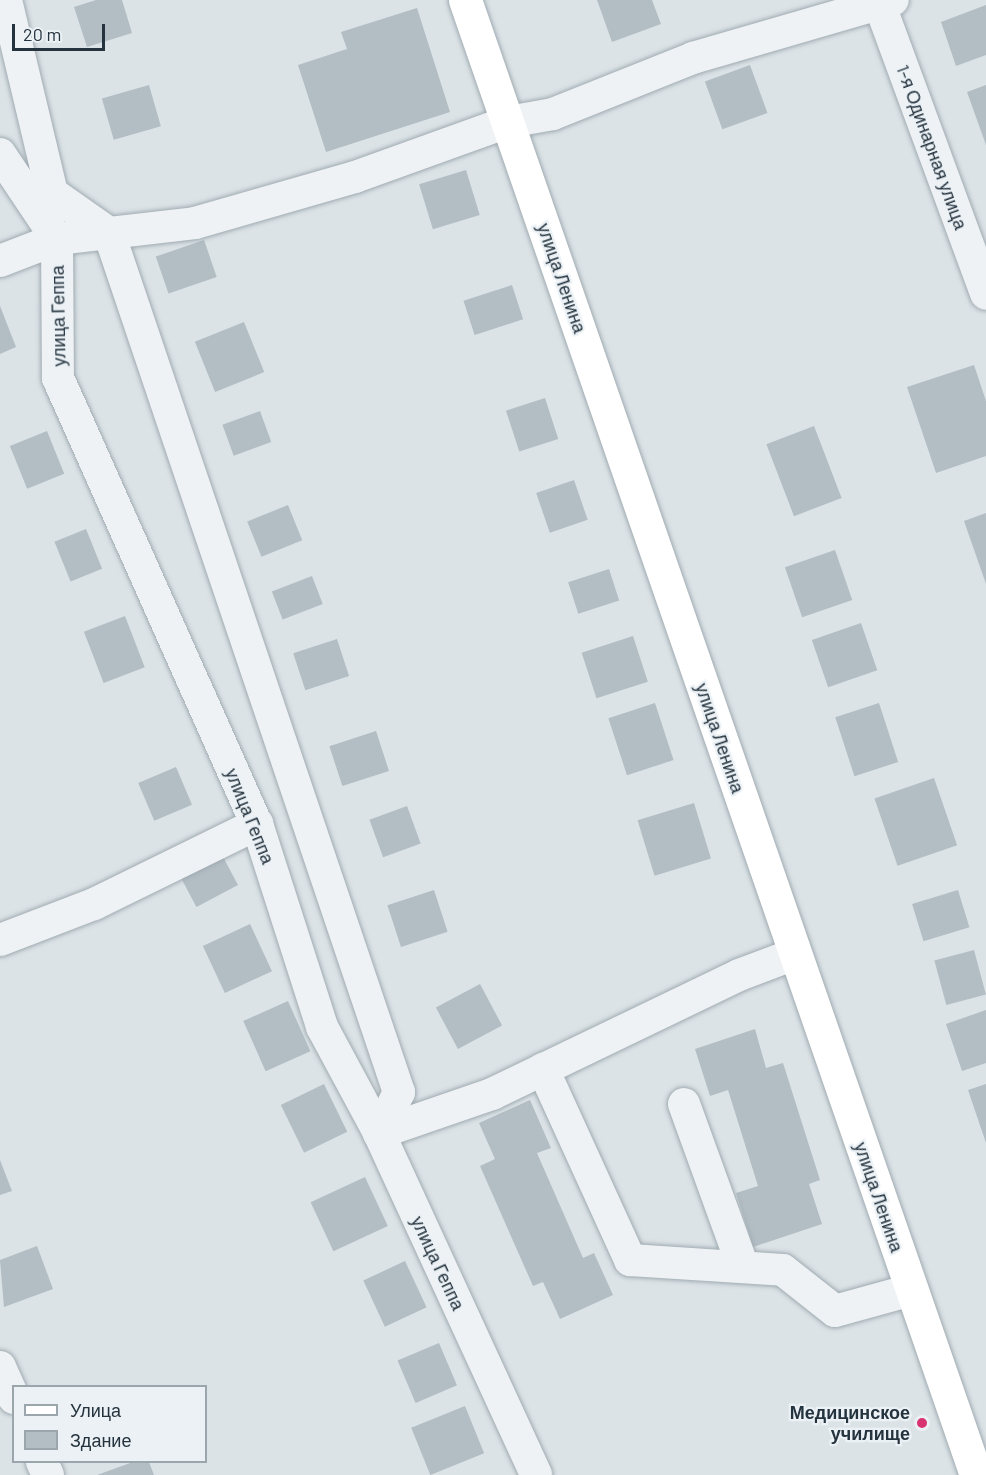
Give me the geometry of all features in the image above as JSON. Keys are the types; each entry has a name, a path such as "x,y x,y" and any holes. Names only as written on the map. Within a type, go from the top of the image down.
{"main road":[{"name":"улица Ленина","path":"465,0 976,1475"}],"street":[{"path":"6,0 52,193 109,233 399,1092 379,1133"},
{"path":"0,261 57,239 195,223 355,177 508,122 553,114 693,58 884,2"},
{"name":"1-я Одинарная улица","path":"884,2 986,294"},
{"name":"улица Геппа","path":"0,154 57,239 58,378 257,824 322,1027 379,1133 536,1475"},
{"path":"0,940 94,904 257,824"},
{"path":"379,1133 492,1094 739,975 795,954"},
{"path":"543,1070 630,1260 742,1264 783,1270 835,1311 911,1290"},
{"path":"684,1104 742,1264"},
{"path":"0,1367 12,1394"}],"building":[{"path":"96,0 122,0 132,33 87,47 74,7"},
{"path":"597,0 652,0 661,24 612,42"},
{"path":"986,5 986,55 956,66 941,22"},
{"path":"417,8 450,112 326,152 298,65 347,49 341,32"},
{"path":"750,65 767,113 722,129 705,81"},
{"path":"149,85 161,126 114,140 102,99"},
{"path":"986,85 986,145 967,92"},
{"path":"466,170 480,215 433,229 419,184"},
{"path":"204,240 217,277 168,293 156,257"},
{"path":"512,285 523,319 475,335 463,301"},
{"path":"0,306 16,347 0,354"},
{"path":"244,322 264,372 215,392 195,342"},
{"path":"974,365 986,401 986,456 936,473 907,387"},
{"path":"545,398 558,439 519,452 506,411"},
{"path":"260,411 271,442 234,456 222,425"},
{"path":"814,426 842,498 794,516 766,444"},
{"path":"47,431 64,474 27,489 10,446"},
{"path":"574,480 588,520 550,533 536,493"},
{"path":"288,505 302,540 261,557 247,521"},
{"path":"986,513 986,584 964,521"},
{"path":"86,529 102,569 71,582 54,542"},
{"path":"835,550 852,600 802,617 785,567"},
{"path":"609,569 619,600 578,614 568,582"},
{"path":"312,576 323,604 283,619 272,591"},
{"path":"125,616 145,667 104,683 84,632"},
{"path":"861,623 877,670 828,687 812,640"},
{"path":"633,636 648,682 596,698 582,653"},
{"path":"337,639 349,676 305,690 293,653"},
{"path":"655,703 674,760 627,775 608,718"},
{"path":"879,703 898,762 854,776 835,717"},
{"path":"376,731 389,771 342,786 329,746"},
{"path":"176,767 192,805 154,821 138,783"},
{"path":"934,778 957,845 898,866 874,799"},
{"path":"694,803 711,858 655,876 638,820"},
{"path":"407,806 421,844 383,857 369,820"},
{"path":"222,855 238,885 196,907 181,877"},
{"path":"434,890 448,932 401,947 387,905"},
{"path":"958,890 969,927 923,941 912,904"},
{"path":"250,924 272,971 225,993 203,946"},
{"path":"974,950 986,994 946,1005 934,961"},
{"path":"480,984 502,1025 458,1049 436,1007"},
{"path":"288,1001 310,1051 266,1071 243,1021"},
{"path":"986,1010 986,1063 962,1071 946,1024"},
{"path":"755,1029 766,1068 783,1063 820,1180 809,1184 822,1224 753,1247 736,1193 758,1186 728,1090 710,1096 695,1049"},
{"path":"324,1084 347,1132 304,1153 281,1105"},
{"path":"986,1084 986,1143 968,1090"},
{"path":"530,1100 551,1148 537,1153 583,1258 594,1253 613,1295 560,1319 543,1282 533,1286 480,1166 495,1159 479,1123"},
{"path":"0,1160 12,1191 0,1195"},
{"path":"365,1177 388,1226 333,1251 311,1202"},
{"path":"37,1246 53,1289 4,1307 0,1260"},
{"path":"405,1261 427,1307 385,1327 363,1280"},
{"path":"439,1343 457,1385 416,1403 398,1361"},
{"path":"465,1406 484,1453 430,1475 411,1428"},
{"path":"130,1463 149,1463 154,1475 97,1475"}],"place":[{"name":"Медицинское училище","path":"922,1423"}]}
